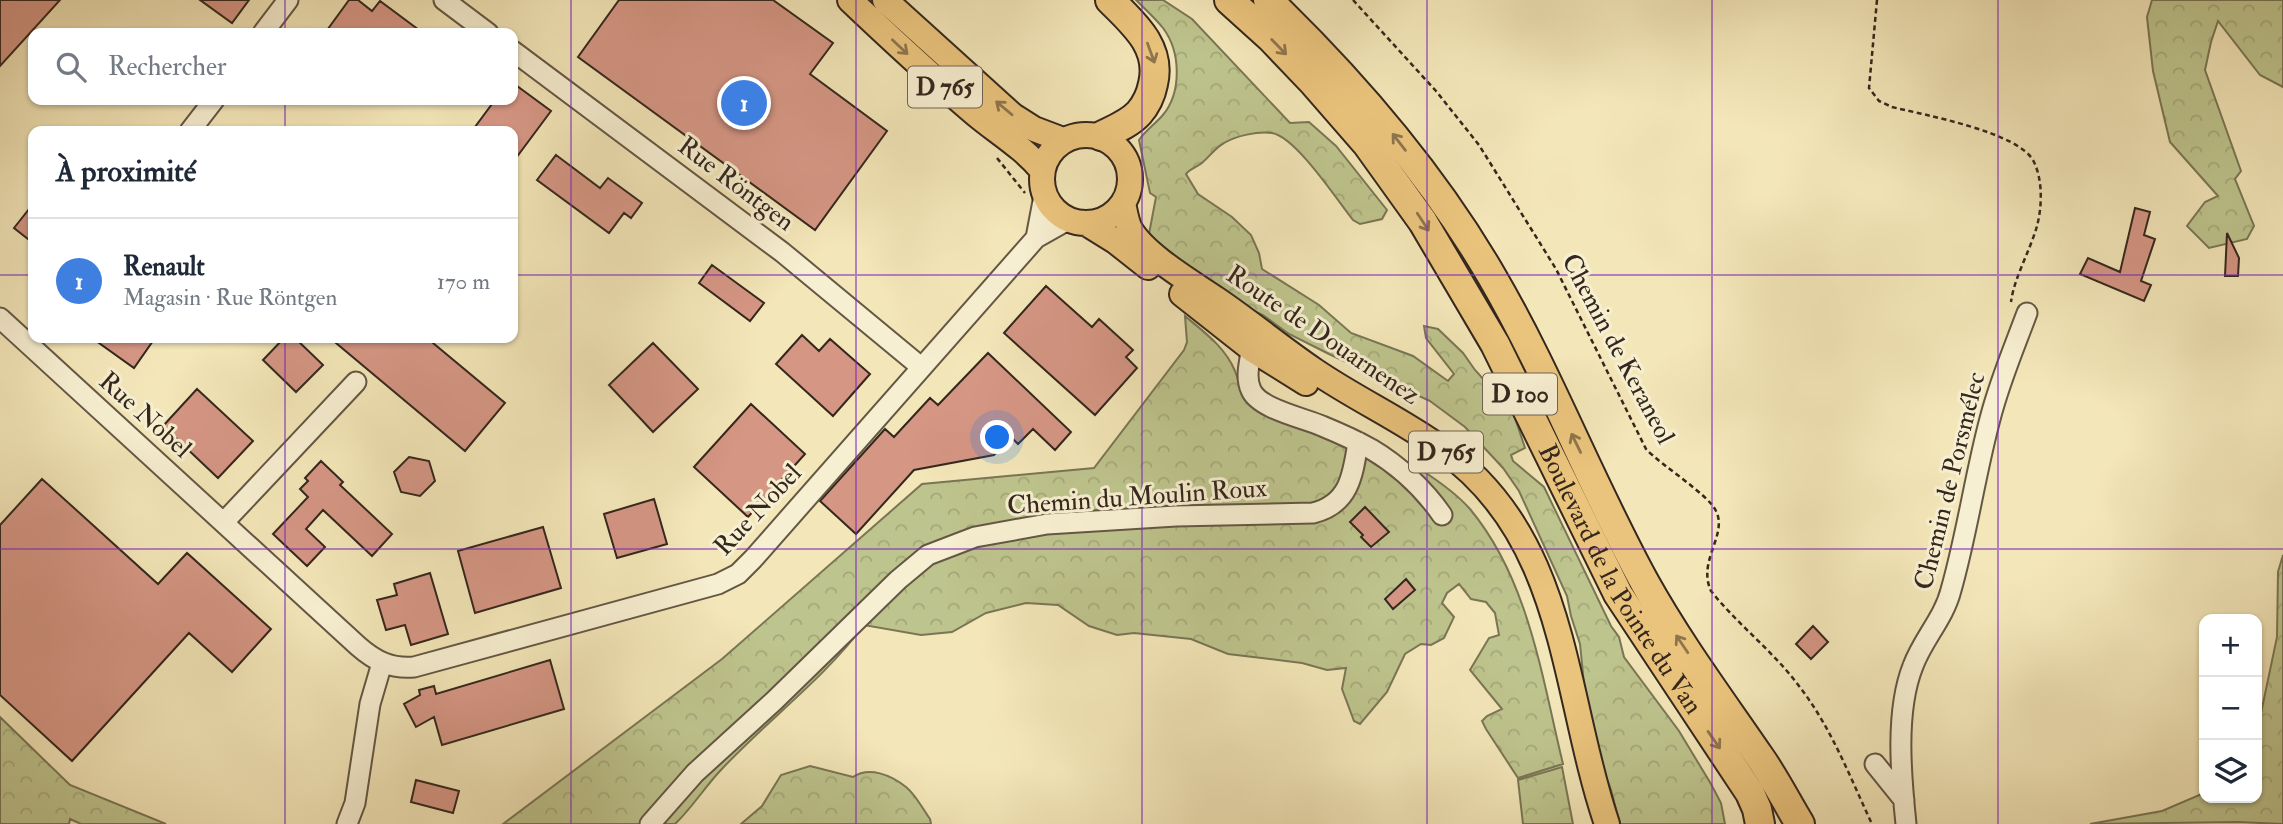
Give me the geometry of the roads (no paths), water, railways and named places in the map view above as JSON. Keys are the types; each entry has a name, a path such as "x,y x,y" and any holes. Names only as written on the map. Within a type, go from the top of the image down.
{"highway":[{"path":"1101,136 1139,114 1151,92 1156,71 1151,48 1144,36 1110,0"},
{"name":"Boulevard de la Pointe du Van","path":"1229,0 1270,37 1313,82 1367,144 1423,222 1495,344 1618,594 1750,793 1758,809 1760,824"},
{"name":"Boulevard de la Pointe du Van","path":"1268,0 1365,100 1427,178 1465,233 1524,335 1650,592 1676,636 1760,757 1800,824"}],"main road":[{"name":"D 765","path":"850,0 922,67 1018,146 1042,170"},
{"name":"D 765","path":"885,0 1006,111 1022,123 1063,140"},
{"path":"1082,134 1101,136 1122,152 1128,164 1129,191 1113,214 1100,221 1077,221 1058,214 1044,196 1041,183 1046,158 1063,140 1082,134"},
{"name":"Route de Douarnenez","path":"1123,203 1131,230 1145,246 1175,271 1315,371 1454,457 1493,497 1515,527 1538,569 1557,622 1595,785 1607,824"},
{"name":"Route de Douarnenez","path":"1077,221 1115,241 1253,350 1431,459 1451,474 1500,530 1525,576 1536,605 1558,684 1588,824"}],"street":[{"path":"267,28 288,0"},
{"path":"444,0 481,28"},
{"name":"Rue Röntgen","path":"518,55 782,252 921,367"},
{"path":"194,126 210,105"},
{"name":"Rue Nobel","path":"1035,238 1044,196"},
{"name":"Rue Nobel","path":"34,343 358,646 382,663 400,668 414,667 730,579 753,559 1035,238 1077,221"},
{"name":"Chemin de Porsmélec","path":"1906,824 1903,800 1905,696 1912,667 1922,645 1942,615 1950,594 1967,529 1989,420 2019,309"},
{"name":"Rue Nobel","path":"0,318 28,338"},
{"path":"1248,323 1253,350 1248,372 1255,397 1276,409 1358,442 1383,457 1431,499 1442,515"},
{"path":"224,522 356,382"},
{"name":"Chemin du Moulin Roux","path":"650,824 695,774 898,580 928,555 975,537 1047,524 1176,516 1313,513 1325,510 1342,495 1350,482 1358,442"},
{"path":"347,824 355,803 370,704 382,663"},
{"path":"1875,764 1903,800"}],"place":[{"name":"Renault","path":"744,103"}]}
